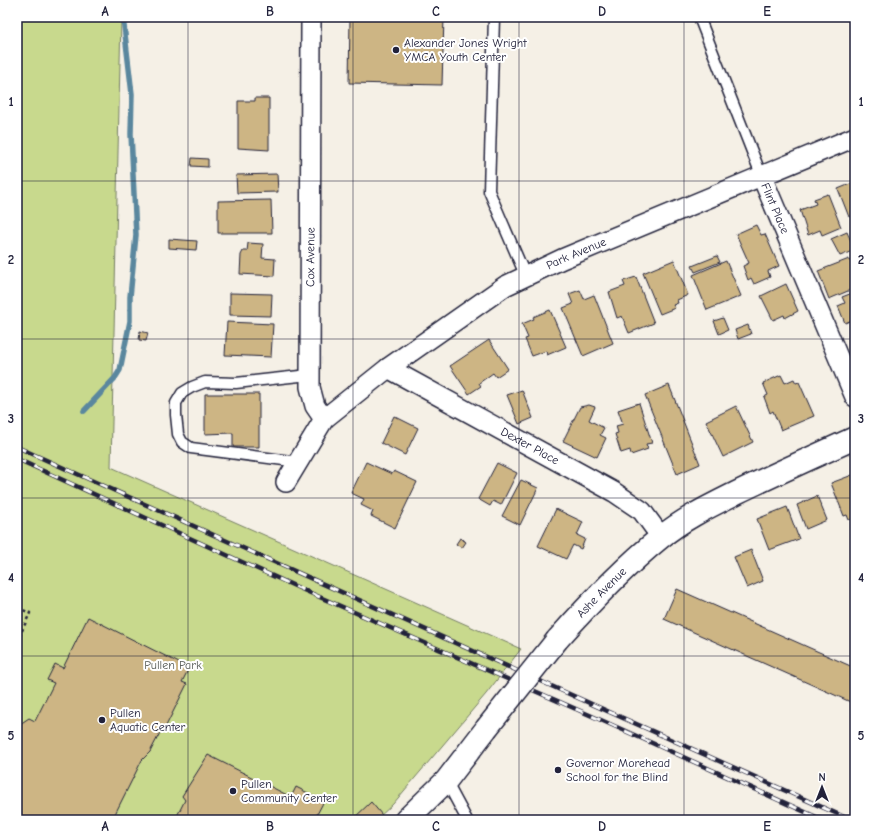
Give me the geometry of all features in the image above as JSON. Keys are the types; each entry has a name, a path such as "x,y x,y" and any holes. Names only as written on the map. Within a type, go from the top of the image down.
{"street":[{"name":"Cox Avenue","path":"311,17 309,375 310,387 315,406 324,419"},
{"name":"Park Avenue","path":"324,419 388,368 505,286 562,259 855,137"},
{"name":"Flint Place","path":"762,177 855,397"},
{"name":"Dexter Place","path":"388,368 614,492 642,511 661,537"},
{"path":"286,482 324,419"},
{"name":"Ashe Avenue","path":"406,820 446,781 557,640 586,609 661,537 695,514 729,496 855,438"}],"lane":[{"path":"494,17 489,191 526,276"},
{"name":"Flint Place","path":"699,17 762,177"},
{"path":"299,462 190,448 182,442 178,434 176,403 182,393 192,386 206,382 255,381 309,375"},
{"path":"446,781 467,820"}],"path":[{"path":"17,642 30,613 24,610"}],"green space":[{"name":"Pullen Park","path":"17,17 121,17 111,467 521,649 486,694 393,804 376,820 17,820"}],"building":[{"name":"Alexander Jones Wright YMCA Youth Center","path":"350,17 444,17 442,85 349,83"},
{"path":"255,98 269,98 269,150 238,148 238,101 255,101"},
{"path":"192,158 208,159 208,167 191,166"},
{"path":"277,174 278,192 237,193 236,175"},
{"path":"855,182 855,218 854,215 849,217 838,189"},
{"path":"828,194 841,227 822,235 820,230 808,235 800,210 816,204 814,199"},
{"path":"271,200 272,233 218,233 218,201"},
{"path":"756,225 761,235 765,234 779,266 768,271 770,277 754,284 751,278 748,280 743,266 749,263 736,234"},
{"path":"847,232 855,250 840,256 831,239"},
{"path":"169,239 197,241 196,250 169,248"},
{"path":"248,243 263,244 262,258 275,259 274,276 240,274 241,255 243,251 247,251"},
{"path":"717,256 720,262 695,272 692,266"},
{"path":"849,259 849,261 853,260 855,264 855,288 829,299 818,271"},
{"path":"674,260 688,295 677,300 678,303 673,305 675,308 660,314 643,273"},
{"path":"726,261 741,296 707,310 693,275"},
{"path":"636,277 654,323 629,333 622,316 617,318 609,292 625,286 623,281"},
{"path":"786,284 798,311 785,318 784,315 773,320 761,296"},
{"path":"580,290 584,299 594,295 613,343 583,356 563,308 573,304 569,294"},
{"path":"855,292 854,325 852,320 845,323 838,306 845,303 842,297"},
{"path":"230,293 272,294 271,316 230,315"},
{"path":"550,310 566,347 547,355 546,351 532,356 525,339 528,338 522,324 534,319 533,317"},
{"path":"723,318 728,330 719,334 714,321"},
{"path":"227,322 273,324 271,357 225,355"},
{"path":"748,325 751,334 738,339 735,330"},
{"path":"140,331 148,333 146,341 139,340"},
{"path":"489,340 508,369 496,377 493,373 479,383 481,386 469,394 450,366"},
{"path":"781,375 785,383 794,379 796,383 799,382 814,416 781,430 773,411 770,413 764,397 768,395 763,383"},
{"path":"669,385 700,464 677,474 645,395"},
{"path":"522,390 533,418 519,424 507,395"},
{"path":"205,394 259,394 259,447 233,447 233,433 205,434"},
{"path":"639,403 652,443 646,444 648,449 631,455 630,450 621,453 615,434 618,433 616,426 623,424 618,410"},
{"path":"589,405 595,407 589,420 604,428 600,435 606,438 597,457 563,441 580,407"},
{"path":"736,406 753,442 723,457 706,421"},
{"path":"394,416 418,428 405,455 381,443"},
{"path":"366,462 392,474 394,471 417,482 395,528 371,516 373,511 361,505 364,499 351,493"},
{"path":"497,463 517,473 501,505 493,501 490,506 478,499"},
{"path":"855,474 855,518 849,520 847,515 844,516 831,483"},
{"path":"521,480 538,488 520,525 502,516"},
{"path":"817,496 827,520 806,529 797,505"},
{"path":"787,507 799,539 769,550 757,519"},
{"path":"556,509 583,522 577,535 585,539 581,549 573,545 566,559 538,546"},
{"path":"460,538 466,542 462,548 456,544"},
{"path":"751,550 763,581 747,588 734,557"},
{"path":"677,589 855,668 855,704 664,619"},
{"name":"Pullen Aquatic Center","path":"88,617 189,668 182,682 187,684 165,728 163,727 150,752 142,760 112,820 17,820 17,745 21,738 17,732 17,726 29,718 35,721 54,683 47,680 55,664 63,668"},
{"name":"Pullen Community Center","path":"208,755 291,797 296,787 324,801 314,820 175,820 185,800 182,796"},
{"path":"371,802 382,815 377,820 352,820"}],"waterway":[{"path":"84,411 115,378 120,370 130,321 130,297 136,235 131,134 132,94 123,17"}],"railway":[{"path":"17,447 851,820"},
{"path":"17,459 299,588 592,716 823,820"}],"place":[{"name":"Alexander Jones Wright YMCA Youth Center","path":"396,50"},
{"name":"Pullen Aquatic Center","path":"102,720"},
{"name":"Governor Morehead School for the Blind","path":"558,770"},
{"name":"Pullen Community Center","path":"233,791"}]}
